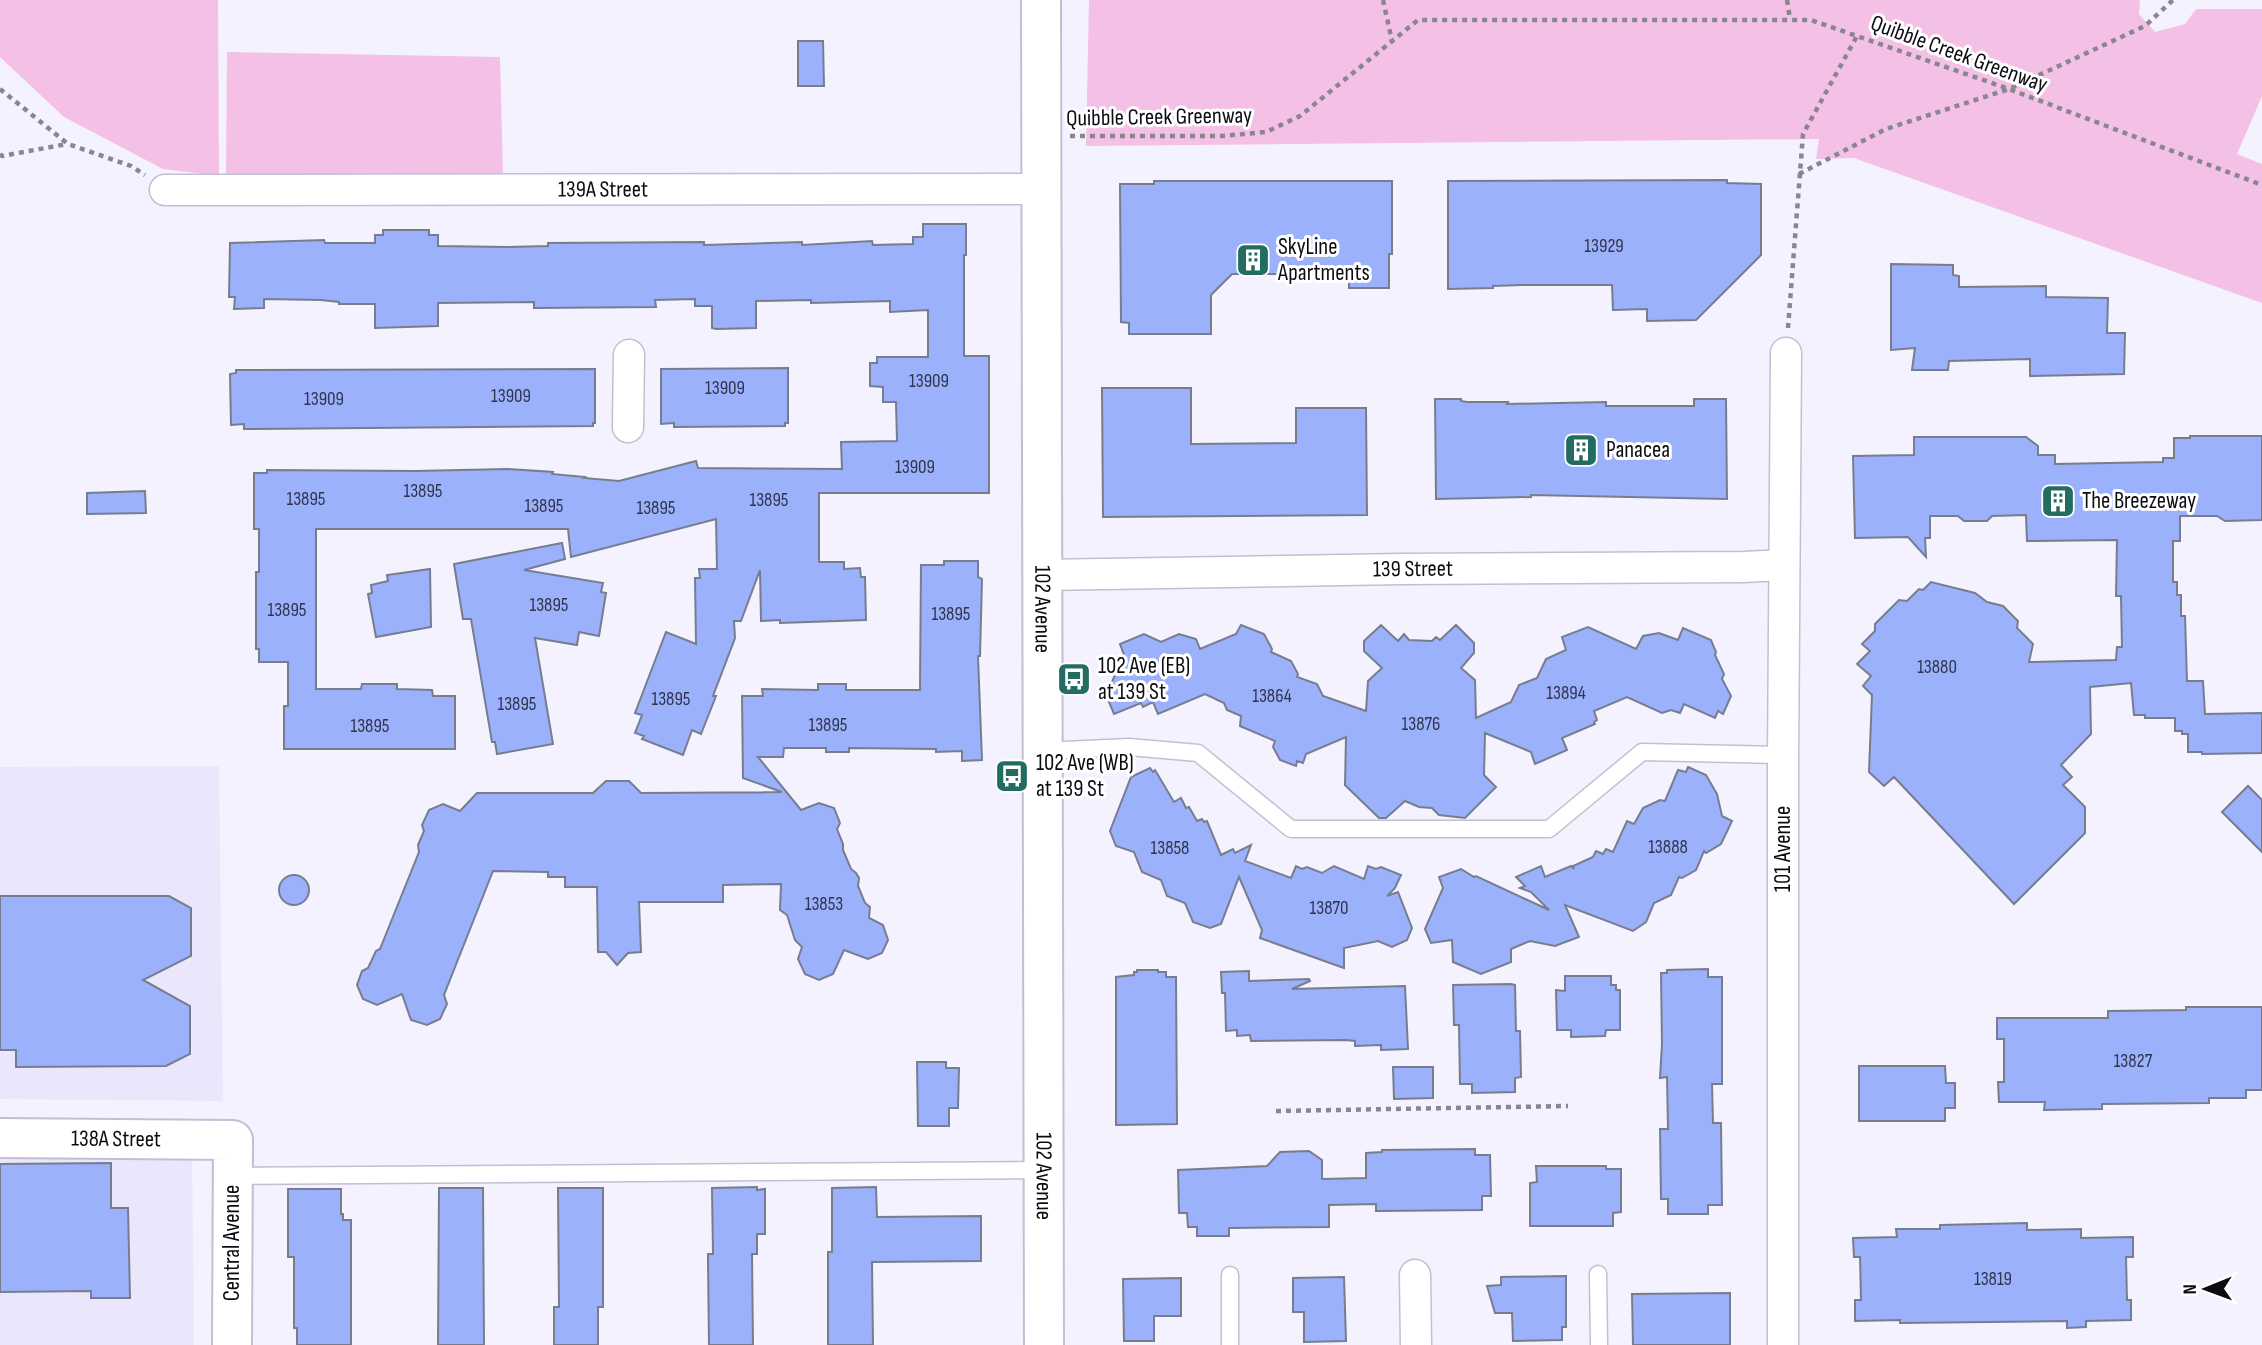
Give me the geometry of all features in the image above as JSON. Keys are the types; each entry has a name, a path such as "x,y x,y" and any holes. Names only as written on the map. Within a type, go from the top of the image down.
{"street":[{"name":"102 Avenue","path":"1041,0 1044,1345"},
{"name":"139A Street","path":"165,190 1040,189"},
{"name":"101 Avenue","path":"1783,1345 1786,353"},
{"path":"628,427 629,355"},
{"name":"139 Street","path":"1042,575 1784,565"},
{"name":"138A Street","path":"0,1139 232,1158"},
{"name":"Central Avenue","path":"232,1158 232,1345"},
{"path":"1415,1275 1416,1345"}],"lane":[{"path":"1042,751 1129,747 1198,753 1291,829 1549,829 1642,752 1783,755"},
{"path":"232,1158 1042,1170"},
{"path":"1598,1274 1599,1345"},
{"path":"1230,1275 1230,1345"}],"path":[{"path":"1383,0 1392,41"},
{"path":"1787,0 1790,19"},
{"path":"1800,174 1886,129 2009,89 2144,26 2173,0"},
{"name":"Quibble Creek Greenway","path":"1040,137 1222,136 1266,132 1300,116 1418,20 1790,19 1811,20 2009,89 2262,185"},
{"path":"1786,353 1803,134 1857,36"},
{"path":"0,89 68,144 131,166 165,190"},
{"path":"0,154 2,156 68,144"},
{"path":"1276,1111 1568,1106"}],"shaded area":[{"path":"0,0 218,0 219,176 163,169 64,117 0,57"},
{"path":"1089,0 2140,0 2139,14 2155,32 2185,24 2196,9 2262,9 2262,96 2237,154 2262,164 2262,303 1854,158 1816,159 1819,139 1086,146"},
{"path":"227,52 500,57 503,176 226,177"},
{"path":"219,766 223,1101 0,1099 0,767"},
{"path":"192,1150 194,1345 0,1345 0,1152"}],"building":[{"path":"798,41 823,41 824,86 798,86"},
{"path":"1727,180 1727,183 1761,184 1761,255 1696,320 1647,321 1647,309 1613,310 1612,285 1522,285 1448,289 1448,181"},
{"name":"SkyLine Apartments","path":"1154,181 1392,181 1389,288 1349,288 1349,274 1232,274 1211,295 1211,334 1129,334 1129,323 1121,322 1120,184 1154,184"},
{"path":"923,224 966,224 964,356 989,356 989,493 819,493 819,562 844,562 844,569 860,568 861,577 865,577 866,620 780,623 780,620 761,621 760,570 741,621 734,621 735,638 701,734 692,730 683,755 642,739 644,736 635,733 642,715 635,713 666,632 696,644 695,578 700,578 699,569 717,569 716,519 571,557 568,529 316,529 316,689 361,689 362,684 397,684 397,689 432,690 433,696 455,696 455,749 284,749 288,662 259,662 259,649 256,649 259,529 254,529 254,473 267,473 267,470 508,469 619,481 696,461 698,468 842,469 841,442 897,441 896,402 883,402 883,387 870,386 870,363 877,363 877,357 928,357 928,310 890,312 890,301 756,301 756,328 716,329 712,328 712,306 695,306 695,299 655,300 656,307 534,308 534,302 438,303 438,326 375,328 375,304 264,299 264,308 234,309 235,297 229,297 230,243 324,240 325,243 375,243 375,235 383,235 383,230 429,230 429,235 438,235 438,246 704,242 704,245 802,242 802,245 872,241 873,245 913,244 913,237 923,237"},
{"path":"1891,264 1953,265 1953,275 1959,276 1959,287 2046,286 2046,297 2108,298 2107,333 2125,333 2124,374 2030,376 2030,359 1949,361 1948,370 1912,370 1915,348 1891,350"},
{"path":"788,368 788,423 785,423 785,426 674,427 674,423 661,424 661,369"},
{"path":"595,369 593,426 244,429 244,424 231,425 230,374 236,373 236,370"},
{"path":"1102,388 1191,388 1191,444 1296,443 1296,408 1366,408 1367,515 1103,517"},
{"name":"Panacea","path":"1435,399 1508,402 1507,404 1606,402 1606,406 1694,406 1694,399 1726,399 1727,499 1531,495 1436,499"},
{"path":"2262,436 2262,520 2225,521 2217,516 2180,516 2180,541 2173,541 2173,582 2177,582 2177,595 2181,595 2181,616 2185,616 2187,681 2203,681 2205,714 2262,713 2262,753 2188,752 2188,734 2175,731 2175,718 2145,718 2145,715 2134,715 2131,683 2090,687 2091,734 2061,765 2072,777 2063,785 2085,807 2085,833 2014,904 1894,777 1884,786 1869,772 1872,695 1863,686 1871,676 1857,664 1870,651 1862,644 1875,631 1875,624 1899,600 1907,601 1931,582 1975,593 1987,602 2003,606 2018,621 2017,628 2033,644 2029,662 2116,660 2117,647 2122,647 2121,596 2116,596 2117,540 2027,541 2026,515 1992,516 1987,521 1964,521 1958,516 1930,516 1930,538 1925,538 1926,557 1908,537 1855,538 1853,456 1914,455 1914,437 2026,437 2038,446 2038,455 2055,455 2055,464 2163,462 2163,458 2174,458 2174,438"},
{"path":"145,491 146,513 87,514 87,493"},
{"path":"562,543 565,559 524,570 603,583 601,592 606,593 599,636 579,632 577,645 535,638 553,744 497,754 495,742 492,742 471,619 463,619 454,564"},
{"path":"944,561 978,561 978,577 982,579 978,656 982,760 962,761 962,751 936,752 936,749 849,748 849,752 826,752 826,748 784,748 783,757 758,757 801,810 819,803 834,808 840,823 837,829 843,850 851,869 859,878 858,886 865,903 870,907 869,918 883,925 888,940 882,953 868,959 844,950 833,974 819,980 805,974 798,959 802,947 795,940 787,915 780,910 781,884 723,885 723,902 639,902 641,952 628,953 617,965 606,952 598,952 597,887 565,887 565,877 548,877 548,872 493,871 444,995 447,1004 440,1019 427,1025 411,1020 402,994 377,1005 363,999 357,985 362,971 368,968 376,951 380,949 419,852 418,845 424,831 422,825 429,810 443,804 460,811 477,793 593,793 606,781 629,781 641,793 782,792 743,778 742,696 763,696 762,689 818,690 818,684 846,684 846,690 920,690 921,565 944,565"},
{"path":"430,569 431,627 376,637 368,594 372,593 371,585 388,581 387,575"},
{"path":"1241,625 1264,634 1271,652 1291,661 1297,677 1317,684 1323,696 1366,711 1368,681 1382,668 1364,651 1364,641 1381,625 1398,641 1404,634 1409,640 1432,641 1436,637 1440,640 1456,625 1474,643 1474,653 1461,668 1475,680 1476,718 1511,702 1519,685 1537,678 1546,659 1566,650 1562,637 1588,627 1636,649 1643,636 1659,633 1678,640 1683,628 1711,640 1724,674 1722,679 1731,696 1723,714 1718,711 1715,718 1684,704 1680,713 1671,710 1662,713 1627,697 1594,711 1597,720 1595,724 1562,738 1567,750 1535,764 1531,752 1485,733 1484,775 1496,787 1465,818 1439,815 1432,808 1419,807 1405,801 1386,818 1379,818 1345,785 1346,737 1306,754 1303,763 1297,761 1296,766 1280,760 1273,747 1275,741 1240,726 1241,716 1227,710 1224,703 1205,694 1158,714 1153,702 1143,707 1141,703 1114,714 1106,695 1124,655 1120,644 1144,634 1161,642 1179,634 1196,639 1200,649 1236,634"},
{"path":"1688,767 1706,775 1717,794 1722,816 1732,821 1721,844 1706,853 1704,851 1696,870 1679,877 1671,895 1654,903 1646,922 1633,931 1565,905 1579,937 1555,946 1530,941 1511,949 1511,962 1481,974 1453,962 1452,940 1431,943 1425,929 1443,888 1439,877 1461,869 1549,910 1531,892 1520,888 1525,886 1516,877 1541,866 1545,877 1571,866 1574,869 1573,866 1593,857 1596,851 1603,854 1606,849 1613,852 1627,821 1634,824 1643,808 1660,800 1665,801 1678,770 1686,772"},
{"path":"1150,768 1153,772 1155,770 1174,802 1181,798 1197,821 1207,821 1221,855 1233,849 1235,853 1251,845 1245,861 1291,878 1296,866 1322,873 1334,866 1364,879 1368,866 1376,869 1381,867 1401,875 1395,888 1387,896 1398,892 1412,928 1407,940 1392,947 1378,941 1344,948 1344,968 1260,938 1262,930 1239,877 1221,924 1210,928 1193,922 1185,903 1167,896 1161,880 1142,872 1134,852 1116,846 1110,831 1131,777"},
{"path":"2248,786 2262,800 2262,852 2222,812"},
{"path":"294,875 300,876 308,884 308,896 300,904 294,905 288,904 280,896 279,890 280,884 288,876"},
{"path":"0,896 169,896 191,908 191,956 143,980 190,1006 190,1054 166,1066 16,1067 16,1050 0,1050"},
{"path":"1708,969 1708,977 1722,977 1722,1084 1712,1084 1713,1123 1721,1123 1722,1205 1708,1205 1708,1214 1668,1214 1668,1199 1661,1199 1660,1129 1668,1129 1667,1077 1660,1078 1661,973 1667,973 1667,970"},
{"path":"1137,970 1158,970 1166,972 1166,977 1176,977 1177,1124 1116,1125 1116,977 1134,975"},
{"path":"1249,971 1249,981 1309,979 1310,981 1292,989 1405,986 1408,1049 1381,1050 1381,1045 1355,1046 1355,1041 1346,1040 1251,1041 1250,1035 1237,1036 1237,1030 1226,1031 1225,993 1222,993 1221,972"},
{"path":"1565,976 1611,976 1611,985 1616,985 1616,990 1620,990 1620,1030 1606,1030 1605,1036 1571,1037 1571,1030 1557,1030 1556,990 1565,991"},
{"path":"1453,985 1515,985 1516,1031 1520,1031 1521,1077 1515,1078 1515,1092 1472,1093 1472,1084 1460,1084 1459,1025 1454,1025"},
{"path":"2186,1007 2262,1007 2262,1090 2246,1090 2246,1098 2209,1098 2209,1103 2102,1104 2102,1109 2044,1110 2045,1102 1999,1102 1998,1082 2004,1082 2004,1039 1997,1039 1997,1018 2108,1018 2108,1011 2186,1010"},
{"path":"917,1062 946,1062 946,1068 959,1068 958,1108 949,1108 949,1126 918,1126"},
{"path":"1859,1066 1945,1066 1946,1083 1955,1083 1955,1108 1945,1108 1945,1121 1859,1121"},
{"path":"1393,1067 1433,1067 1433,1098 1394,1099"},
{"path":"1475,1149 1475,1155 1490,1155 1491,1196 1482,1196 1482,1210 1376,1211 1376,1204 1329,1205 1329,1227 1229,1228 1229,1236 1197,1236 1197,1227 1188,1227 1187,1213 1179,1213 1178,1170 1267,1166 1280,1152 1309,1151 1322,1160 1322,1179 1366,1178 1366,1153 1382,1150"},
{"path":"111,1163 111,1208 128,1208 130,1298 91,1298 91,1291 0,1292 0,1164"},
{"path":"1536,1166 1606,1166 1606,1169 1621,1169 1621,1212 1613,1213 1613,1226 1530,1226 1530,1183 1537,1182"},
{"path":"757,1187 757,1190 765,1189 765,1234 757,1234 757,1254 752,1254 753,1345 709,1345 708,1254 713,1254 712,1188"},
{"path":"876,1187 877,1217 981,1216 981,1261 872,1262 873,1345 828,1345 828,1252 832,1252 832,1188"},
{"path":"439,1188 483,1188 484,1345 438,1345"},
{"path":"558,1188 603,1188 603,1307 598,1307 598,1345 554,1345 554,1307 559,1307"},
{"path":"288,1189 341,1189 341,1214 343,1220 351,1220 351,1345 297,1345 297,1328 294,1328 294,1257 288,1257"},
{"path":"2027,1223 2027,1230 2081,1229 2081,1238 2133,1237 2133,1257 2126,1257 2127,1300 2131,1300 2131,1320 2086,1321 2086,1327 2067,1328 2067,1321 1855,1321 1855,1300 1861,1300 1860,1257 1854,1257 1853,1238 1897,1237 1896,1229 1940,1229 1940,1225"},
{"path":"1566,1276 1566,1327 1562,1327 1562,1340 1513,1341 1512,1313 1495,1313 1487,1286 1501,1285 1501,1277"},
{"path":"1344,1277 1346,1341 1304,1342 1304,1312 1293,1312 1293,1278"},
{"path":"1181,1278 1181,1316 1154,1316 1154,1341 1124,1341 1123,1279"},
{"path":"1730,1293 1730,1345 1633,1345 1632,1294"}],"place":[{"name":"SkyLine Apartments","path":"1253,260"},
{"name":"Panacea","path":"1581,450"},
{"name":"The Breezeway","path":"2058,501"},
{"name":"102 Ave (EB) at 139 St","path":"1074,679"},
{"name":"102 Ave (WB) at 139 St","path":"1012,776"}]}
